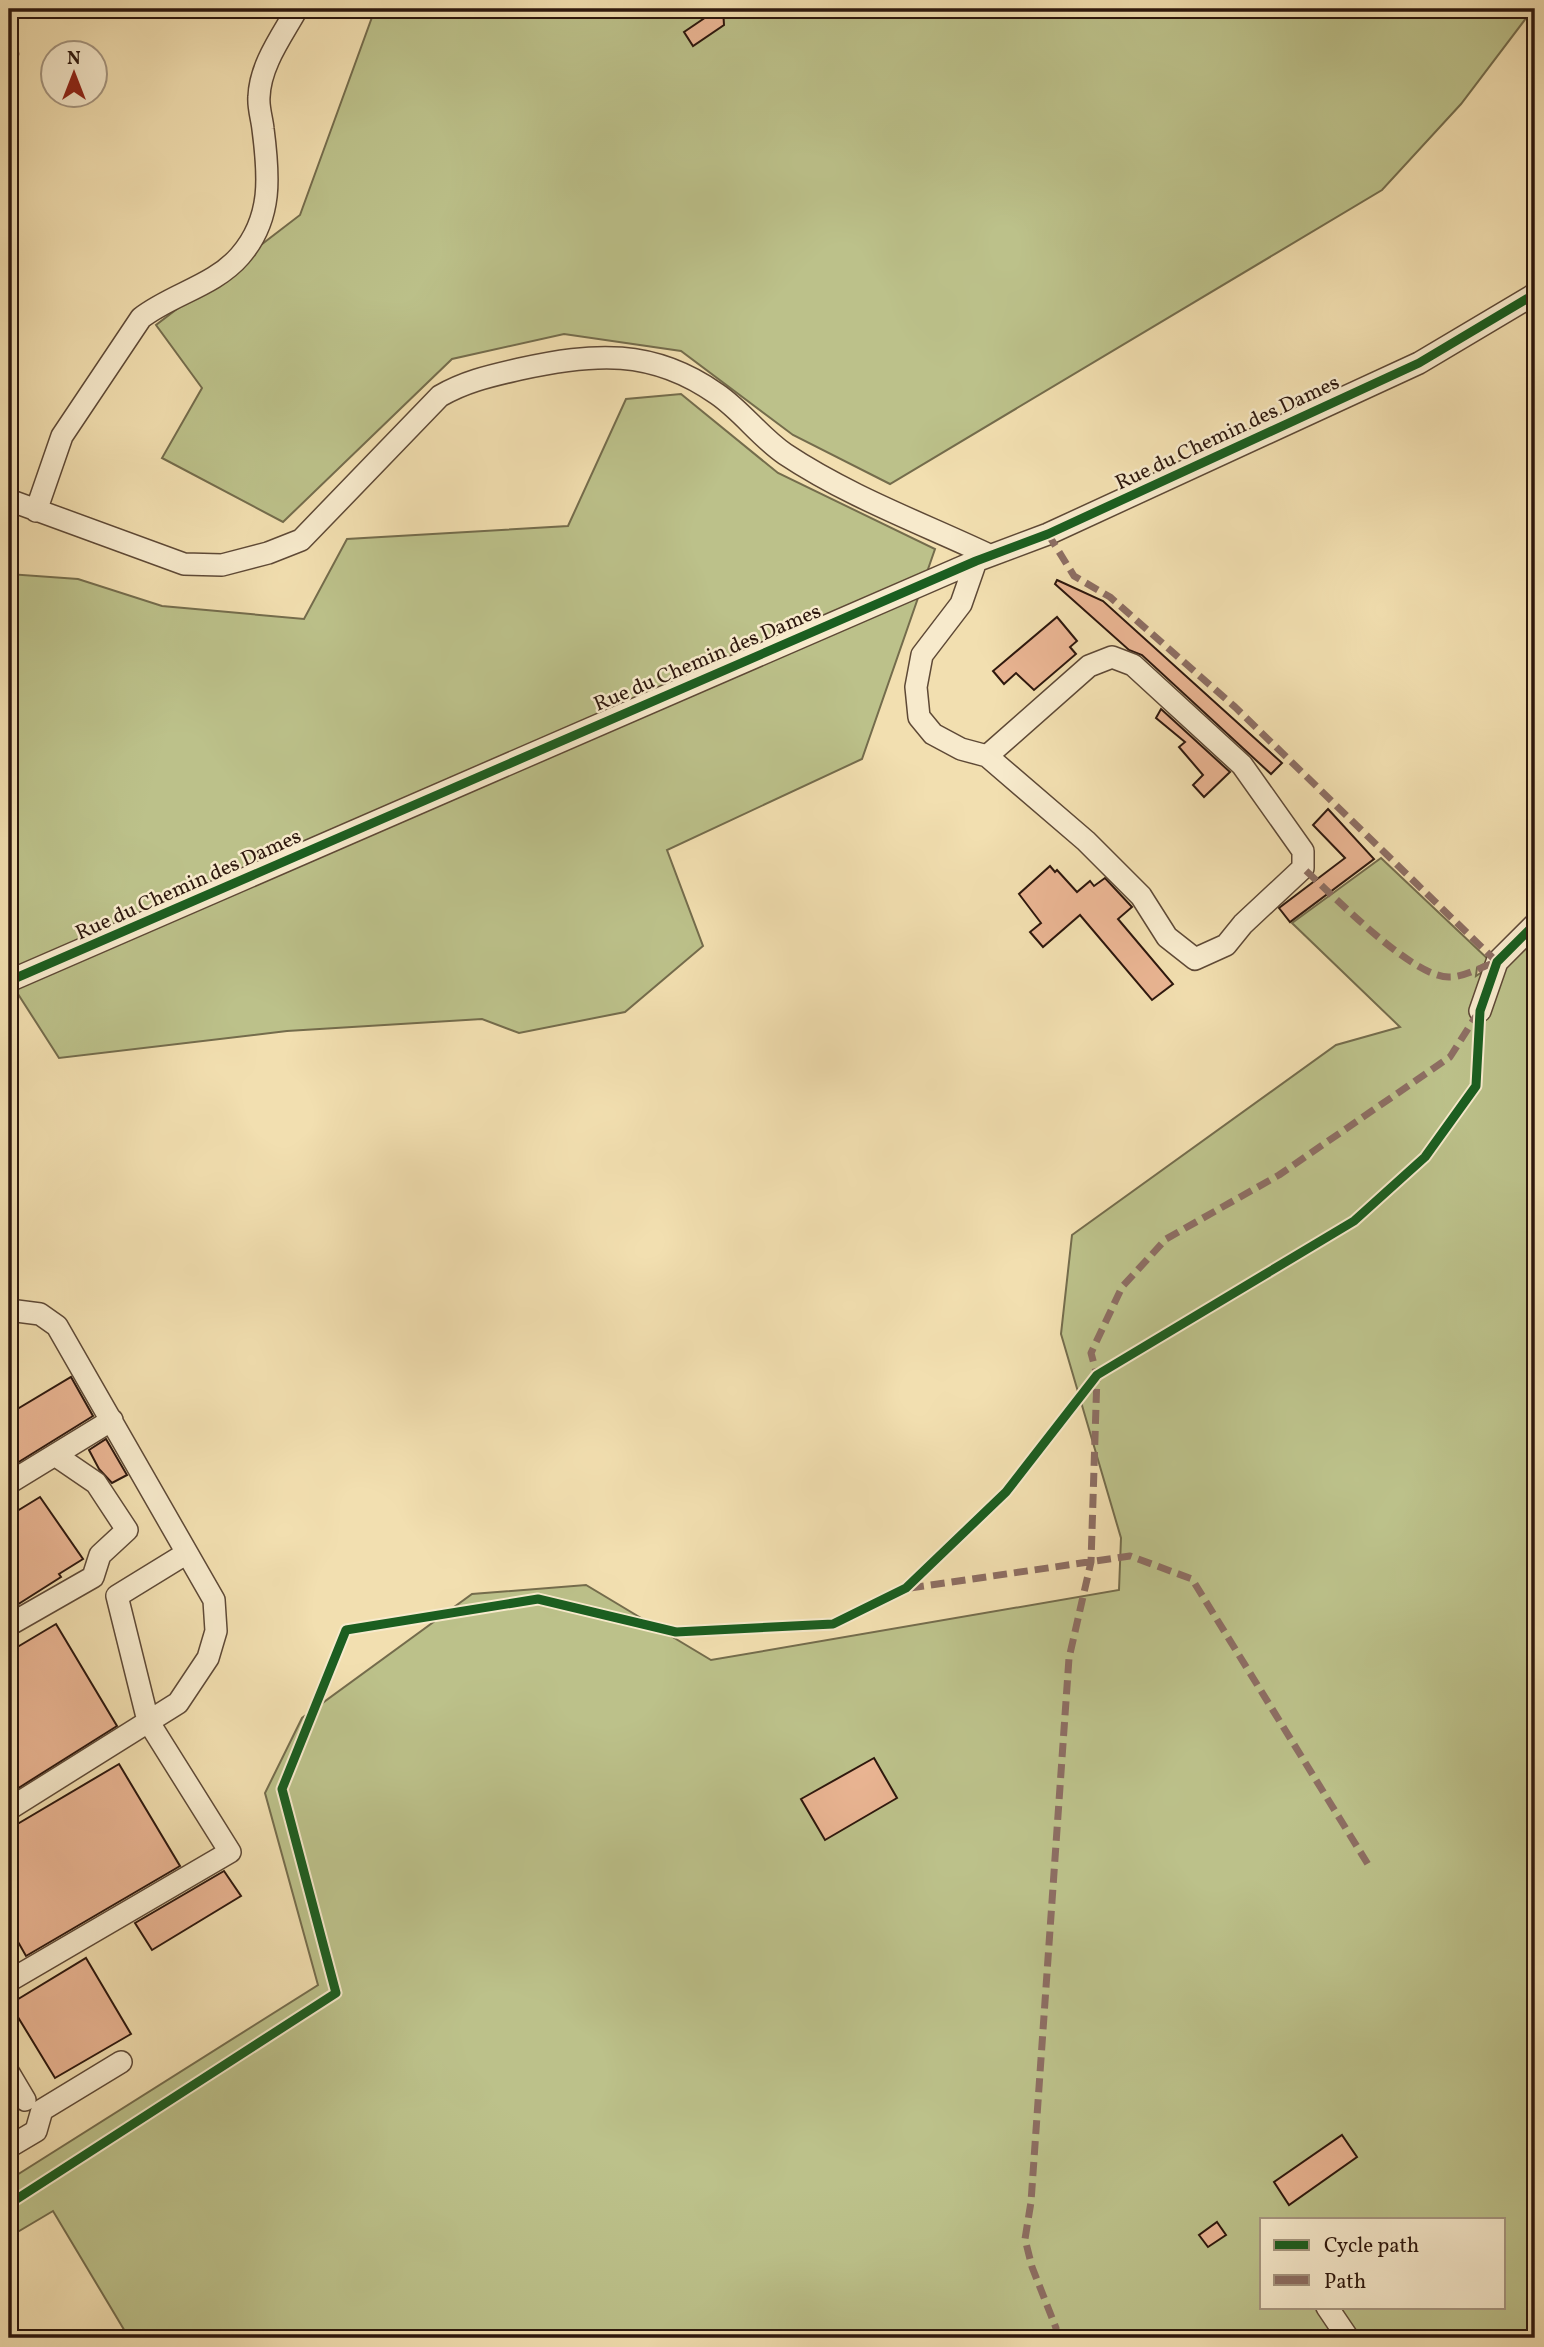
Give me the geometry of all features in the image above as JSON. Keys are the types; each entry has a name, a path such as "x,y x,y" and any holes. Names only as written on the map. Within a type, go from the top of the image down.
{"street":[{"path":"36,511 62,436 141,318 157,305 221,274 241,255 262,223 270,180 259,97 265,66 297,9"},
{"name":"Rue du Chemin des Dames","path":"9,981 983,558 1048,534 1419,363 1535,294"},
{"path":"9,500 184,564 222,565 268,553 301,540 440,396 465,382 574,357 625,357 680,372 719,395 783,453 839,486 983,558 961,604 922,655 916,687 919,717 933,734 961,749 987,756 1086,841 1141,896 1167,937 1195,959 1226,945 1243,924 1303,868 1303,851 1242,765 1133,665 1112,657 1089,666 987,756"},
{"path":"1480,1011 1497,962 1535,924"},
{"path":"9,1310 40,1314 57,1325 214,1600 216,1631 208,1658 178,1703 9,1809"},
{"path":"9,1483 112,1420"},
{"path":"9,1625 93,1577 100,1555 127,1530 96,1483 55,1455"},
{"path":"9,1981 230,1852 148,1721 117,1596 187,1553"},
{"path":"9,2147 36,2131 42,2110 121,2062"},
{"path":"9,2073 25,2100"},
{"path":"1328,2308 1349,2338"}],"green space":[{"path":"375,9 1533,9 1461,104 1382,190 890,484 793,435 681,351 564,334 452,359 283,522 162,458 202,388 156,325 300,215"},
{"path":"681,394 778,473 935,549 862,759 667,850 703,946 625,1012 519,1033 482,1019 287,1031 59,1058 9,980 9,574 78,579 162,606 304,619 347,539 568,526 626,399"},
{"path":"1381,858 1490,961 1477,968 1476,976 1497,962 1526,932 1535,949 1535,2338 129,2338 53,2211 9,2237 9,2180 318,1985 265,1793 302,1718 472,1594 586,1585 711,1660 1119,1590 1121,1538 1061,1334 1072,1235 1336,1045 1400,1027 1292,923"}],"building":[{"path":"718,9 723,9 724,25 693,46 684,32"},
{"path":"1057,580 1103,601 1282,763 1271,774 1142,655 1129,650 1055,584"},
{"path":"1057,617 1077,641 1070,647 1076,654 1034,690 1016,673 1004,684 993,671"},
{"path":"1161,709 1230,772 1204,797 1193,785 1203,775 1179,747 1185,742 1156,718"},
{"path":"1328,809 1374,859 1290,922 1279,908 1345,858 1313,825"},
{"path":"1050,866 1077,892 1090,881 1094,886 1105,878 1132,907 1118,919 1173,984 1152,1000 1080,915 1043,947 1030,932 1041,923 1019,894"},
{"path":"71,1377 93,1416 9,1468 9,1414"},
{"path":"106,1439 127,1475 112,1483 99,1469 89,1450"},
{"path":"40,1497 83,1559 59,1574 61,1577 9,1610 9,1562 16,1557 9,1545 9,1516"},
{"path":"56,1624 117,1726 9,1794 9,1652"},
{"path":"874,1758 897,1798 825,1840 801,1799"},
{"path":"119,1764 180,1866 26,1956 9,1926 9,1829"},
{"path":"224,1871 241,1896 152,1950 135,1923"},
{"path":"86,1958 131,2034 55,2078 10,2004"},
{"path":"1342,2135 1357,2157 1289,2205 1274,2182"},
{"path":"1217,2222 1226,2235 1208,2247 1199,2235"}],"marked path":[{"path":"9,24 16,54 9,58"},
{"path":"1048,534 1074,576 1110,597 1235,707 1497,962 1455,977 1434,974 1415,964 1373,933 1303,868"},
{"path":"1055,2338 1056,2328 1032,2267 1025,2239 1031,2202 1069,1658 1091,1562 1097,1375 1091,1353 1122,1287 1166,1239 1279,1175 1450,1057 1476,1016"},
{"path":"910,1588 1130,1556 1192,1579 1369,1866"}],"cycle path":[{"path":"9,981 976,561 1048,534 1419,363 1535,294"},
{"path":"9,2204 336,1993 282,1789 346,1630 538,1599 676,1632 833,1624 906,1588 1006,1492 1097,1375 1354,1221 1425,1157 1476,1086 1480,1011 1497,962 1535,924"}]}
